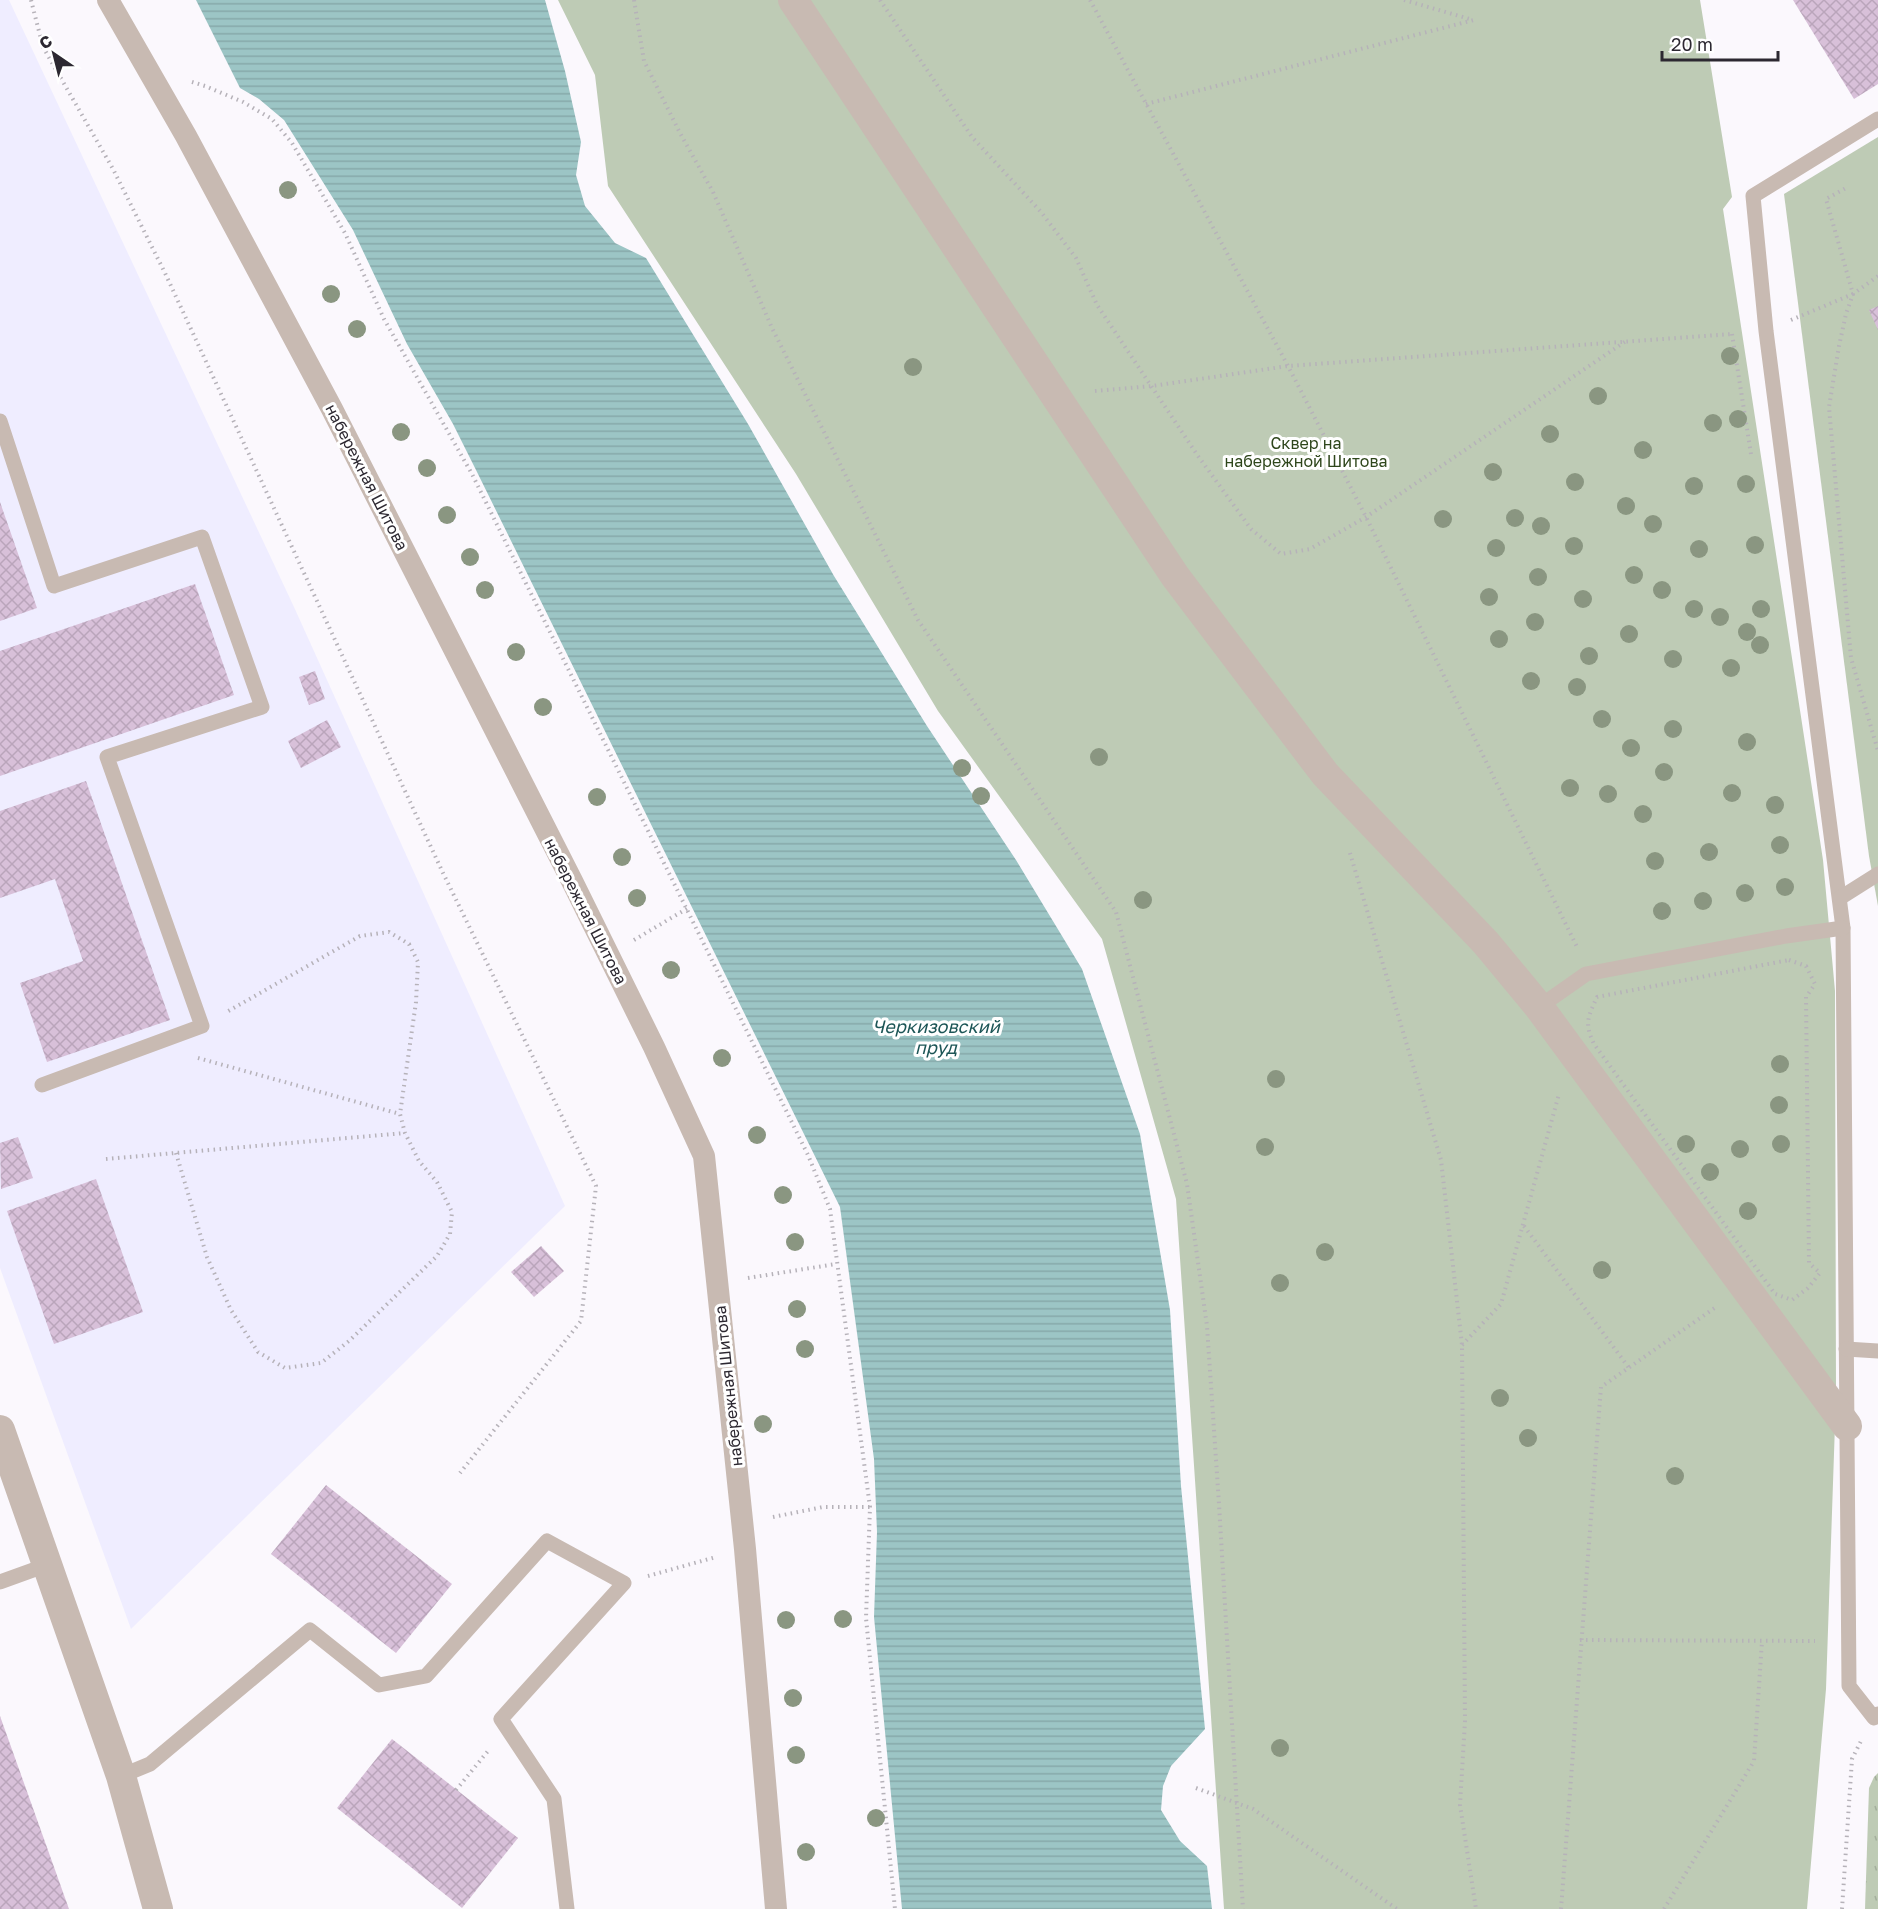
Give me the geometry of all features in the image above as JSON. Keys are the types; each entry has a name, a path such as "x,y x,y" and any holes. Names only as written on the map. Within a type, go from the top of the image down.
{"street":[{"name":"набережная Шитова","path":"108,0 186,136 332,409 654,1047 704,1156 746,1549 776,1909"},
{"path":"793,0 1175,576 1325,774 1486,943 1539,1007 1847,1426"},
{"path":"0,1430 121,1776 158,1909"}],"lane":[{"path":"1876,1716 1849,1686 1843,928 1766,331 1753,196 1878,119"},
{"path":"0,421 54,586 202,537 261,706 107,757 202,1026 42,1085"},
{"path":"1840,898 1878,874"},
{"path":"1539,1007 1586,974 1786,936 1843,928"},
{"path":"1846,1349 1878,1350"},
{"path":"121,1776 150,1764 310,1630 379,1684 426,1676 547,1541 624,1583 501,1719 554,1799 567,1909"},
{"path":"0,1582 47,1565"}],"path":[{"path":"31,0 43,47 113,169 165,273 443,873 596,1186 581,1321 460,1473"},
{"path":"634,0 645,61 680,133 713,192 772,328 918,620 1116,912 1187,1184 1207,1326 1243,1909"},
{"path":"880,0 972,137 1041,212 1076,258 1097,305 1198,456 1251,529 1281,554 1311,549 1366,517 1626,341 1288,366 1152,386"},
{"path":"1090,0 1288,366 1366,517 1579,952"},
{"path":"1146,104 1474,20 1404,0"},
{"path":"184,81 205,86 243,102 272,119 292,143 345,233 384,319 472,474 808,1155 830,1209 870,1507 866,1618 895,1909"},
{"path":"1878,276 1853,294 1839,346 1829,407 1851,658 1878,751"},
{"path":"1732,334 1752,462"},
{"path":"1348,846 1441,1160 1462,1345 1465,1721 1460,1805 1476,1909"},
{"path":"656,926 687,908"},
{"path":"176,1153 207,1257 231,1310 258,1352 285,1368 321,1363 350,1341 436,1256 450,1234 452,1212 437,1182 419,1161 405,1133 400,1114 416,1002 418,962 409,944 389,932 360,936 202,1026"},
{"path":"1789,960 1806,966 1815,984 1806,997 1809,1263 1820,1273 1808,1288 1792,1300 1775,1294 1594,1044 1588,1032 1587,1018 1597,997 1789,960"},
{"path":"151,1046 400,1114"},
{"path":"1462,1345 1501,1304 1561,1090"},
{"path":"106,1159 405,1133"},
{"path":"1524,1225 1629,1368"},
{"path":"717,1283 836,1264"},
{"path":"1561,1909 1601,1387 1716,1306"},
{"path":"743,1523 823,1507 870,1507"},
{"path":"624,1583 746,1549"},
{"path":"1580,1640 1815,1641"},
{"path":"1664,1909 1754,1761 1762,1641"},
{"path":"1842,1909 1852,1759 1876,1716"},
{"path":"456,1790 507,1728"},
{"path":"1196,1788 1253,1809 1397,1909"}],"shaded area":[{"path":"0,0 9,0 294,607 565,1206 131,1629 0,1268"}],"green space":[{"name":"Сквер на набережной Шитова","path":"558,0 1700,0 1732,197 1723,209 1823,860 1835,991 1836,1395 1826,1689 1807,1909 1224,1909 1176,1199 1102,939 938,711 796,474 608,186 595,75"},
{"path":"1878,137 1878,906 1869,856 1784,194"},
{"path":"1878,1773 1878,1909 1865,1909 1869,1788"}],"water":[{"name":"Черкизовский пруд","path":"196,0 545,0 565,71 581,142 576,175 585,206 615,243 646,258 748,424 834,576 927,726 1016,860 1082,969 1140,1134 1170,1310 1181,1486 1205,1729 1171,1766 1163,1786 1161,1810 1180,1841 1207,1866 1212,1909 902,1909 874,1617 877,1532 874,1459 840,1207 477,472 453,424 407,344 353,230 284,120 259,99 240,88"}],"building":[{"path":"1793,0 1878,0 1878,84 1854,99"},
{"path":"1878,306 1878,330 1869,310"},
{"path":"0,502 37,608 0,621"},
{"path":"195,584 234,695 0,776 0,651"},
{"path":"315,671 325,699 309,705 299,677"},
{"path":"327,720 341,747 301,768 288,741"},
{"path":"86,781 170,1020 47,1062 20,983 83,961 55,879 0,898 0,811"},
{"path":"18,1137 33,1178 1,1189 0,1143"},
{"path":"96,1179 143,1312 54,1344 7,1211"},
{"path":"541,1246 564,1271 534,1297 511,1272"},
{"path":"326,1485 452,1584 396,1653 271,1554"},
{"path":"0,1716 69,1909 0,1909"},
{"path":"392,1739 518,1838 462,1908 337,1808"}]}
